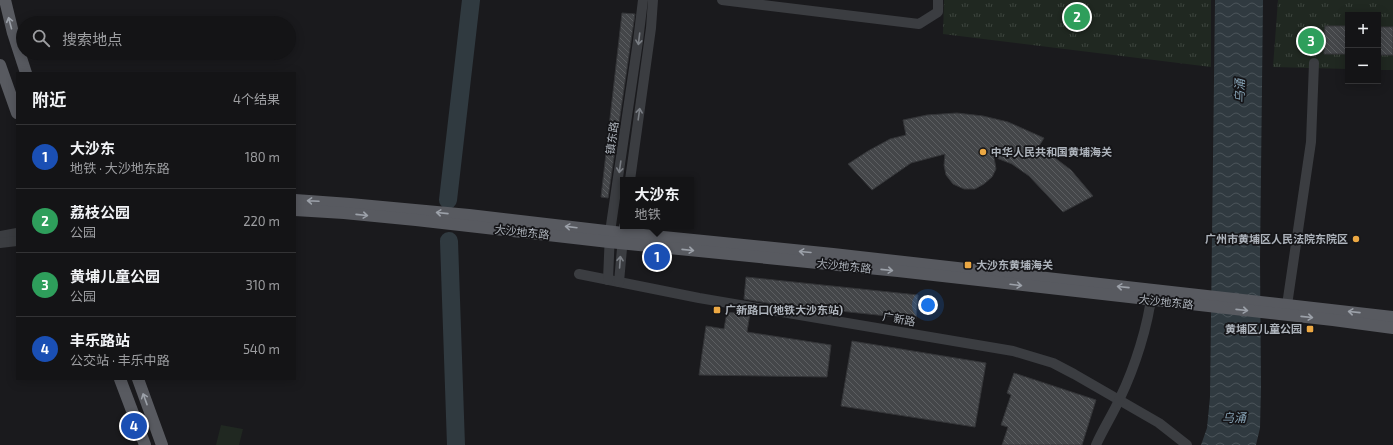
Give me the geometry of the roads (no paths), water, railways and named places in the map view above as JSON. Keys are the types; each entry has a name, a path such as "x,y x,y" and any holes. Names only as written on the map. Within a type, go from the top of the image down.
{"main road":[{"path":"5,0 16,43"},
{"path":"22,60 26,72"},
{"path":"0,65 16,110"},
{"name":"大沙地东路","path":"296,200 383,207 610,237"},
{"name":"大沙地东路","path":"296,210 610,237 623,234 833,254 1151,295 1268,308 1333,320 1393,328"},
{"name":"大沙地东路","path":"1268,308 1287,305 1393,317"},
{"path":"120,380 145,445"},
{"path":"138,380 162,445"}],"street":[{"name":"镇东路","path":"608,280 610,237 643,0"},
{"path":"630,177 651,28 653,0"},
{"path":"722,0 919,24 938,12 938,0"},
{"path":"1287,305 1311,142 1314,63"},
{"path":"0,236 16,233"},
{"path":"619,282 623,234"},
{"path":"0,244 16,240"},
{"name":"广新路","path":"580,274 699,298 1013,351 1053,363 1074,374 1159,423 1186,444"},
{"path":"1096,445 1120,400 1132,373 1145,326 1151,295"}],"water":[{"name":"乌涌","path":"1215,0 1263,0 1260,260 1261,388 1260,428 1256,445 1201,445 1207,428 1210,397"}],"waterway":[{"path":"448,200 471,0"},
{"path":"449,241 456,445"}],"place":[{"name":"荔枝公园","path":"1077,17"},
{"name":"黄埔儿童公园","path":"1311,41"},
{"name":"中华人民共和国黄埔海关","path":"983,152"},
{"name":"广州市黄埔区人民法院东院区","path":"1356,239"},
{"name":"大沙东","path":"657,257"},
{"name":"大沙东黄埔海关","path":"968,265"},
{"name":"广新路口(地铁大沙东站)","path":"717,310"},
{"name":"黄埔区儿童公园","path":"1310,329"},
{"name":"丰乐路站","path":"134,426"}]}
